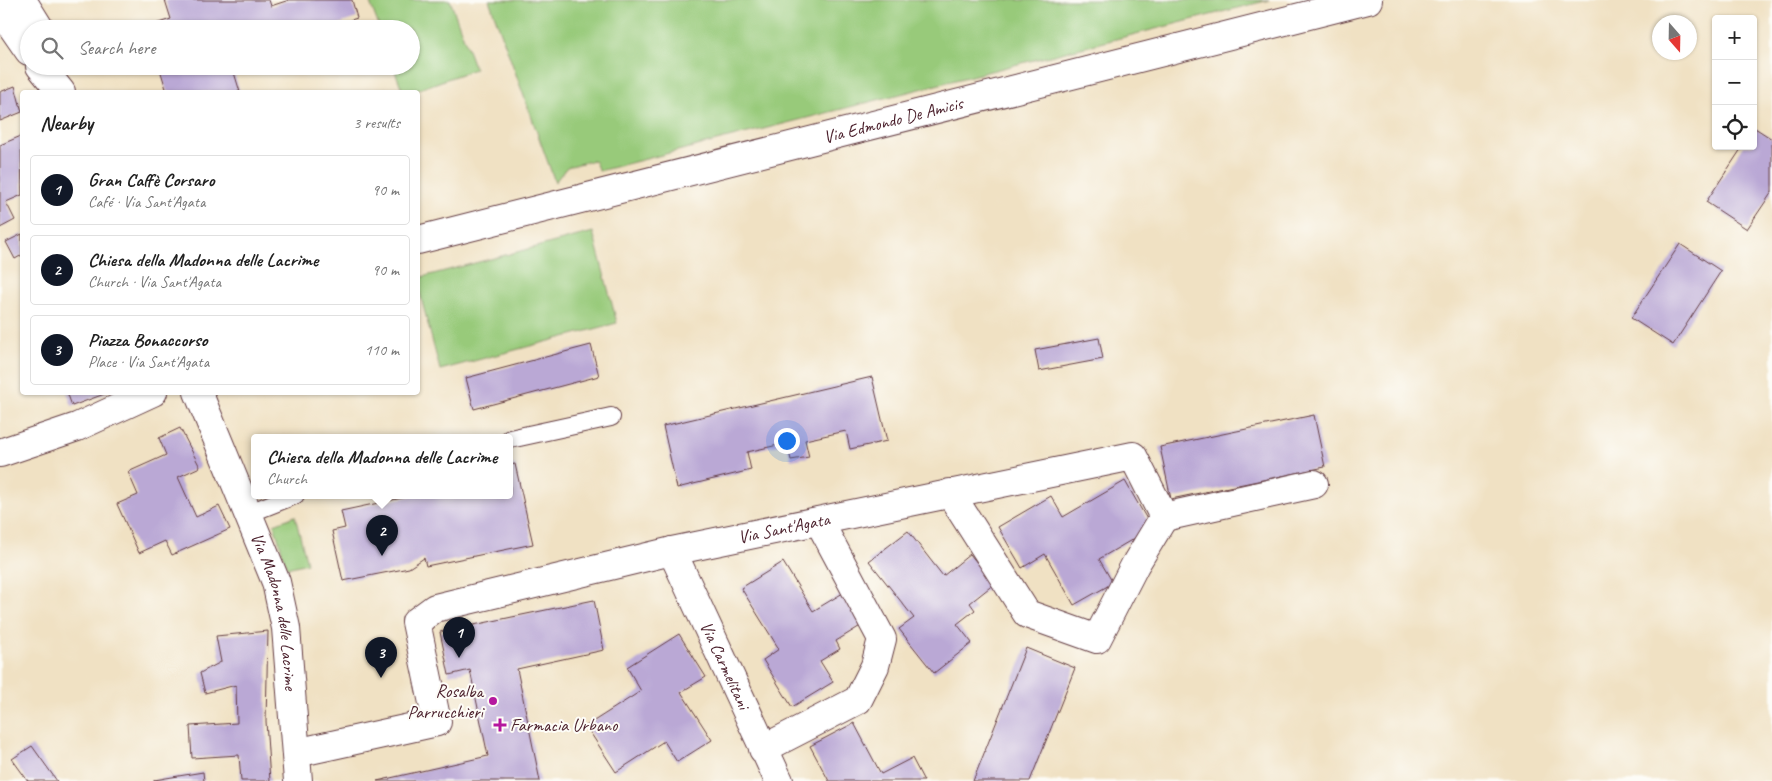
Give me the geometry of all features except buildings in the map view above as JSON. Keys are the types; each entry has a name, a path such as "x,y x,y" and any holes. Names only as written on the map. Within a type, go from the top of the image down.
{"street":[{"path":"22,0 34,20"},
{"name":"Via Edmondo De Amicis","path":"420,239 1368,0"},
{"path":"0,9 20,38"},
{"path":"47,75 58,90"},
{"path":"60,75 65,90"},
{"path":"0,452 77,427 146,395"},
{"name":"Via Madonna delle Lacrime","path":"199,395 276,582 286,628 298,781"},
{"name":"Via Sant'Agata","path":"296,753 437,722 416,622 435,608 672,551 1133,456 1164,517"},
{"path":"950,494 1027,614 1097,639 1135,565 1164,517 1314,484"},
{"path":"763,749 858,700 875,666 882,639 819,521"},
{"name":"Via Carmelitani","path":"672,551 778,781"}],"lane":[{"path":"513,438 611,416"},
{"path":"248,514 285,499"}],"green space":[{"path":"369,0 450,0 475,69 417,90 402,90 396,75 420,75 420,20 377,20"},
{"path":"489,0 1269,0 599,171 594,160 567,167 555,182"},
{"path":"593,232 617,323 440,370 420,294 420,277"},
{"path":"295,516 307,563 287,568 274,524"}],"place":[{"name":"Chiesa della Madonna delle Lacrime","path":"382,556"},
{"name":"Gran Caffè Corsaro","path":"459,658"},
{"name":"Piazza Bonaccorso","path":"381,678"},
{"name":"Rosalba Parrucchieri","path":"493,701"},
{"name":"Farmacia Urbano","path":"500,725"}]}
